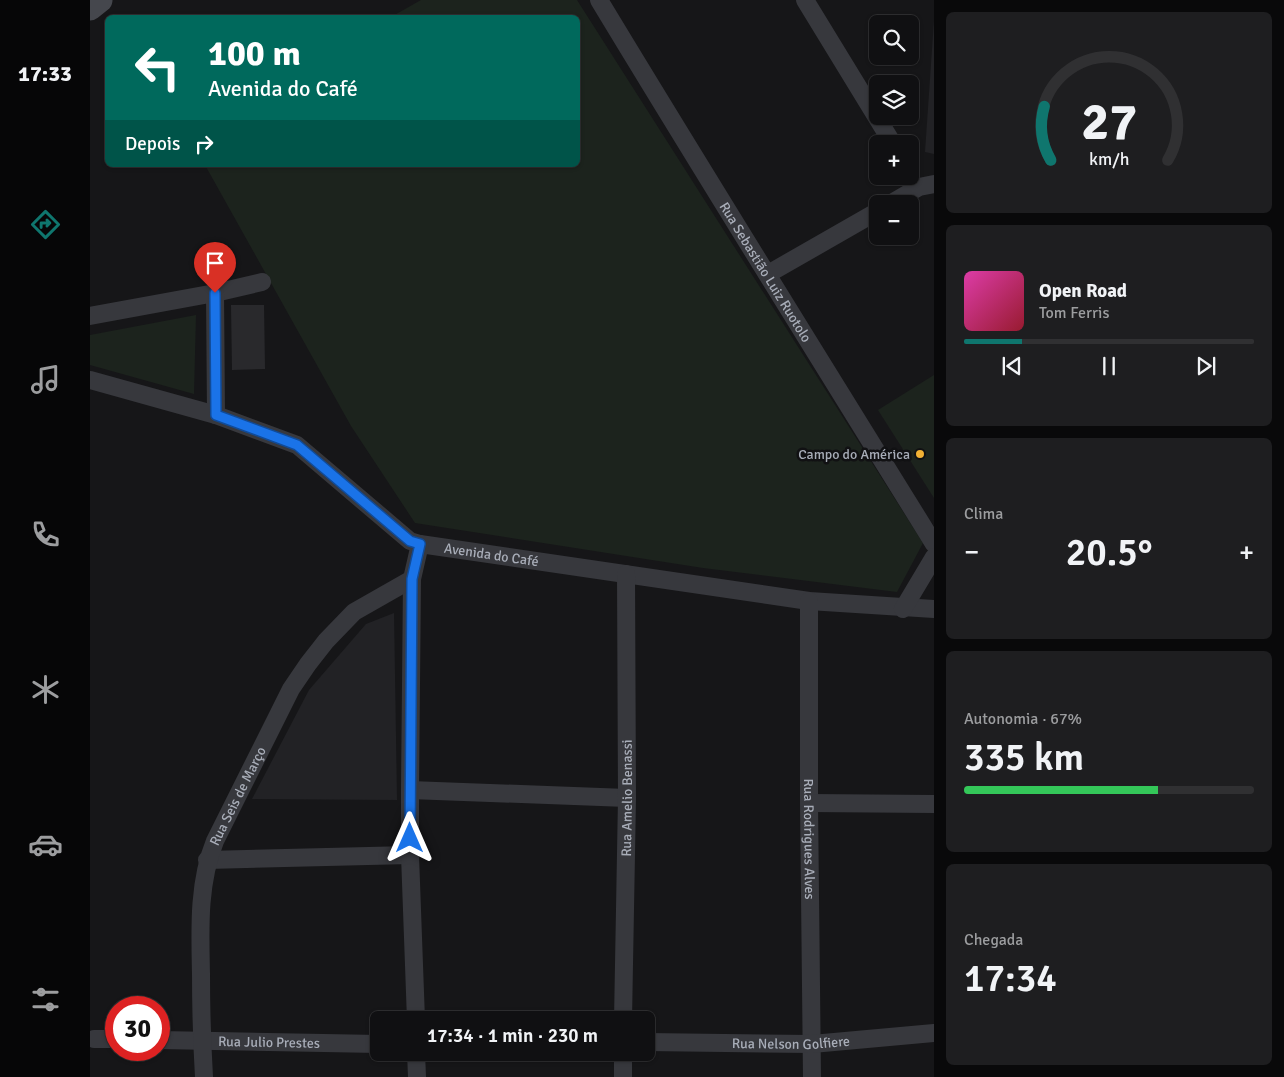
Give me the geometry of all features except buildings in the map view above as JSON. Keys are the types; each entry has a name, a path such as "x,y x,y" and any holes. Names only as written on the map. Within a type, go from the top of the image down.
{"main road":[{"path":"90,8 100,0"}],"street":[{"name":"Rua Sebastião Luiz Ruotolo","path":"599,0 722,203 768,274 934,544"},
{"path":"805,0 887,135"},
{"path":"902,195 921,181"},
{"path":"768,274 869,216"},
{"path":"90,316 215,293 262,282"},
{"path":"215,293 216,415"},
{"name":"Avenida do Café","path":"90,380 216,415 297,445 410,541 420,544 809,601 934,610"},
{"path":"416,1011 410,855 410,790 412,579 420,544"},
{"path":"903,609 934,557"},
{"name":"Rua Amelio Benassi","path":"623,1011 627,798 626,574"},
{"name":"Rua Seis de Março","path":"204,1077 200,934 202,885 207,860 291,689 308,664 326,641 354,612 412,579"},
{"name":"Rua Rodrigues Alves","path":"809,601 808,803 812,1077"},
{"path":"410,790 627,798"},
{"path":"808,803 934,804"},
{"path":"207,860 410,855"},
{"name":"Rua Nelson Golfiere","path":"655,1042 812,1044 934,1033"},
{"path":"94,1039 105,1039"},
{"name":"Rua Julio Prestes","path":"170,1040 370,1044"},
{"path":"416,1061 417,1077"},
{"path":"623,1061 623,1077"}],"shaded area":[{"path":"421,0 577,0 923,543 897,592 703,568 415,523 351,426 206,167 580,167 580,15 395,15"},
{"path":"934,20 934,154 925,152"},
{"path":"196,315 194,394 90,365 90,335"},
{"name":"Campo do América","path":"934,375 934,498 878,410"},
{"path":"394,613 397,800 252,799 309,690 366,624"}],"place":[{"name":"Campo do América","path":"920,454"}],"route":[{"path":"215,293 216,415 297,445 410,541 420,544 412,579 410,838"}]}
